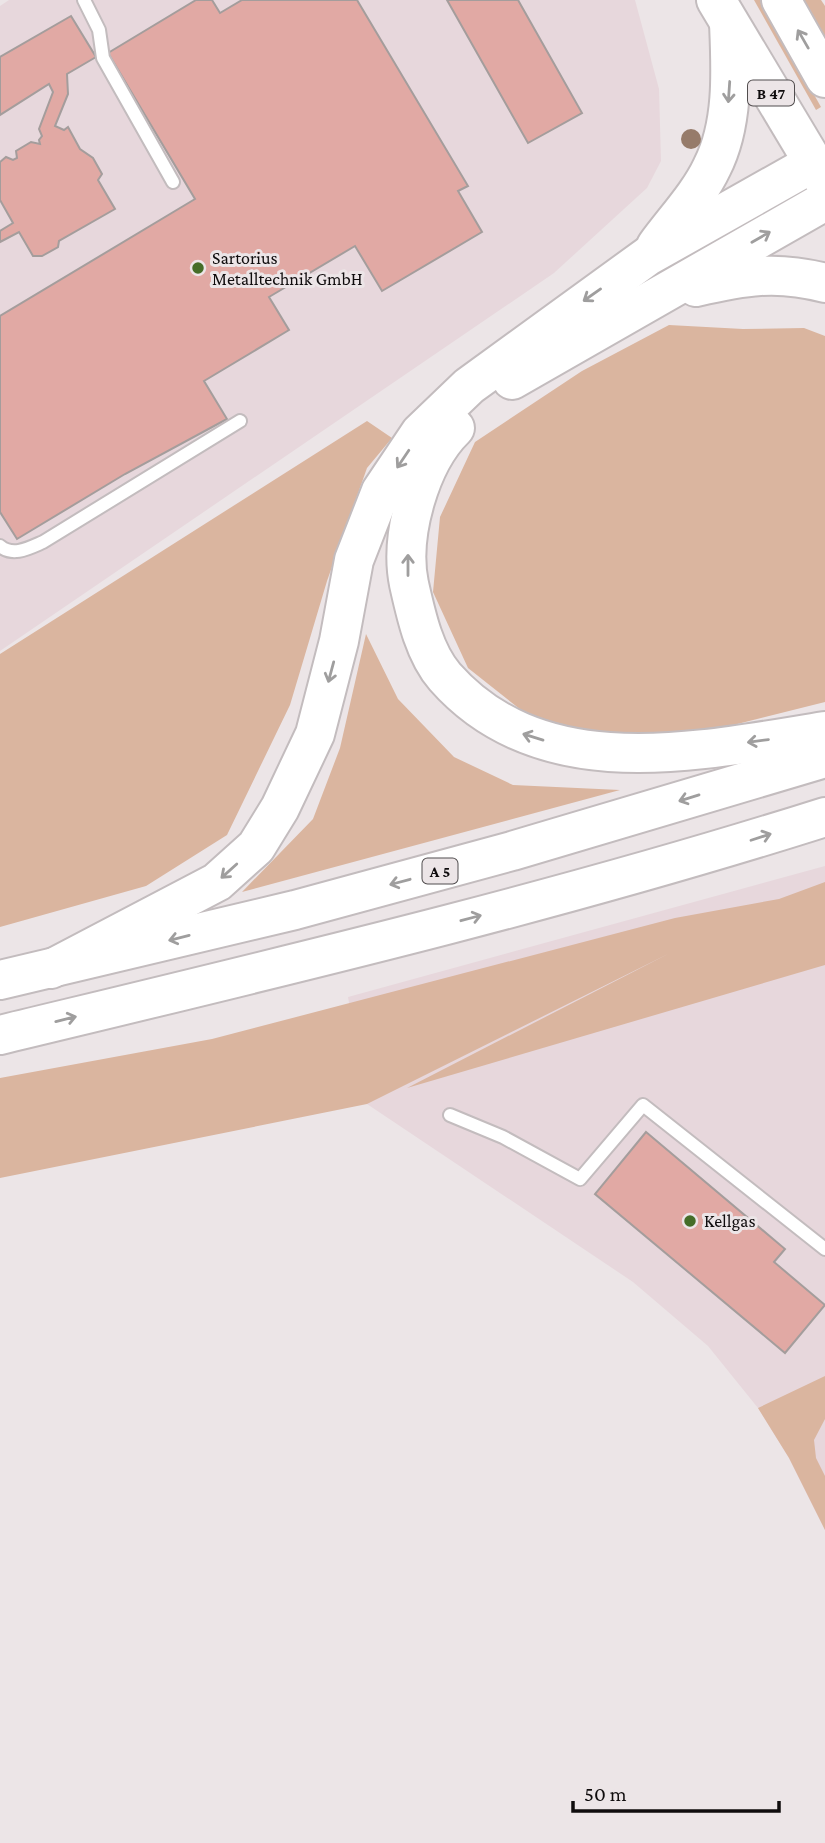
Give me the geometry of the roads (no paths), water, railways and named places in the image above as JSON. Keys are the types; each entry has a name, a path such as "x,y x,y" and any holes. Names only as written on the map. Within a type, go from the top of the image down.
{"main road":[{"path":"780,0 825,78"},
{"path":"648,256 712,169 722,142 731,63 723,12"},
{"name":"B 47","path":"723,12 821,167"},
{"path":"51,969 216,882 256,847 280,808 315,734 339,641 354,560 381,491 421,433 469,386 648,256 821,167"},
{"path":"825,201 491,393 440,443 415,497 406,568 418,625 444,676 483,711 524,735 583,752 685,751 825,731"},
{"path":"660,296 759,276 792,274 825,283"},
{"name":"A 5","path":"0,980 295,910 500,855 825,758"},
{"path":"0,1035 310,960 664,868 825,817"}],"lane":[{"path":"83,0 99,30 103,58 173,182"},
{"path":"0,546 5,550 20,552 43,542 240,421"},
{"path":"450,1115 514,1142 580,1179 642,1105 825,1249"}],"place":[{"name":"Sartorius Metalltechnik GmbH","path":"198,268"},
{"name":"Kellgas","path":"690,1221"}]}
